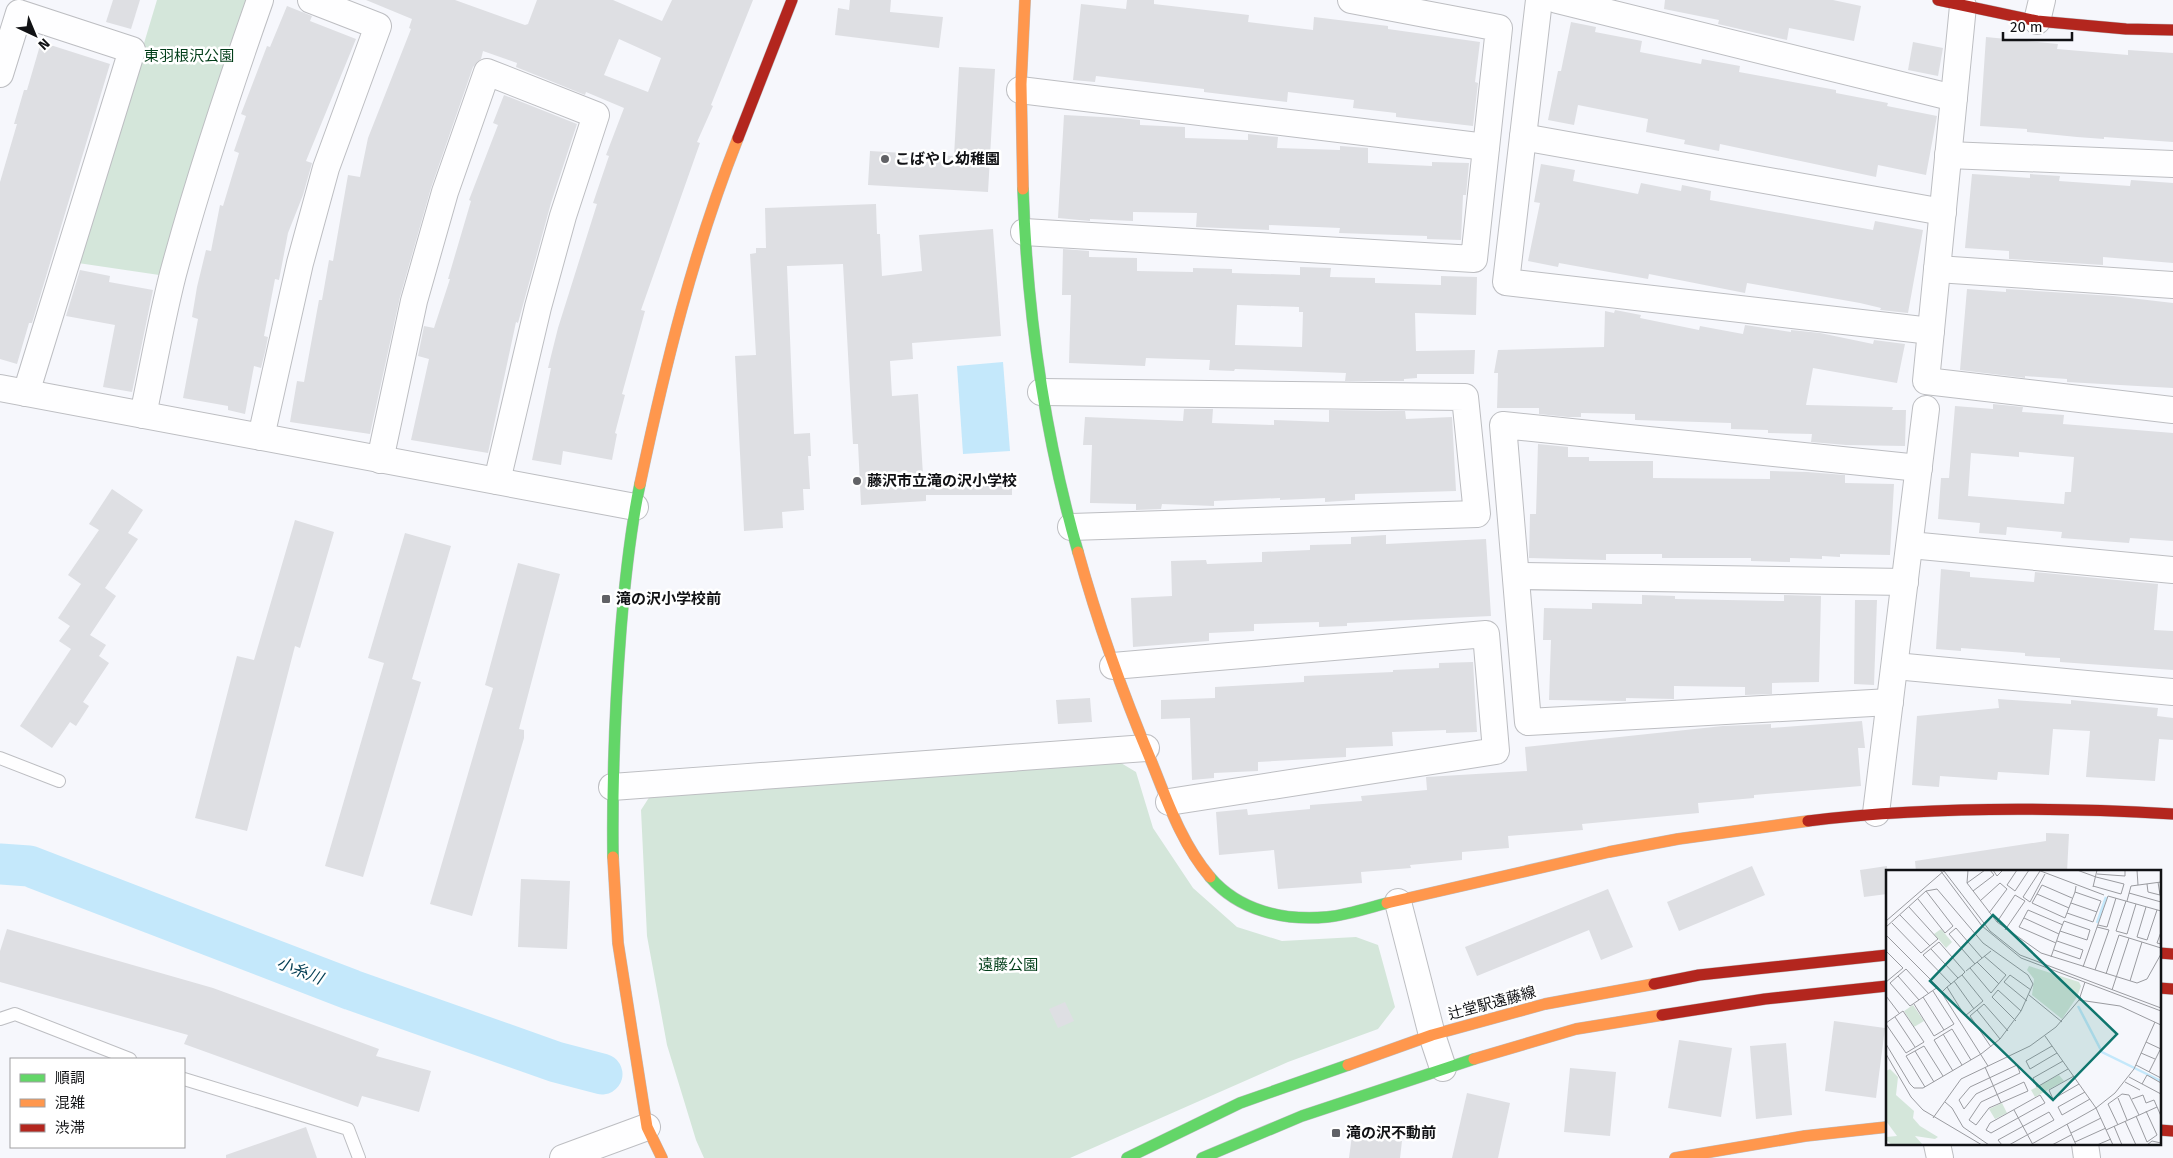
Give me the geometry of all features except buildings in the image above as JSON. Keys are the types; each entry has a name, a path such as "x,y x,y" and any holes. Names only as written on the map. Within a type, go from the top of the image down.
{"street":[{"path":"143,415 173,276 201,175 225,99 260,0"},
{"path":"261,437 300,263 326,168 378,26 310,0"},
{"path":"662,1158 647,1127 618,943 613,858 612,787 621,624 635,507 663,375 686,289 714,199 792,0"},
{"path":"1025,0 1020,90 1024,232 1031,315 1042,392 1071,527 1113,666 1185,841 1205,873 1230,896 1259,911 1291,918 1328,917 1609,852 1719,833 1876,814 2026,809 2173,814"},
{"path":"1024,232 1474,259 1498,28 1351,0"},
{"path":"1540,0 1506,282 1931,331"},
{"path":"1557,0 1954,98"},
{"path":"1938,0 1963,6 2040,11 2126,29 2173,30"},
{"path":"1963,6 1926,381 2173,410"},
{"path":"0,74 19,13 132,50 26,393"},
{"path":"380,460 414,300 445,192 487,72 596,115 563,216 538,307 497,481"},
{"path":"1020,90 1486,147"},
{"path":"1523,136 1943,212"},
{"path":"1948,155 2173,164"},
{"path":"1937,268 2173,285"},
{"path":"0,388 635,507"},
{"path":"1042,392 1465,397 1477,514 1071,527"},
{"path":"1876,814 1926,409"},
{"path":"1890,702 1528,722 1503,425 1919,468"},
{"path":"1910,545 2173,570"},
{"path":"1516,576 1905,582"},
{"path":"1113,666 1486,634 1496,750 1169,802"},
{"path":"1894,666 2173,692"},
{"path":"612,787 1146,748"},
{"path":"1398,902 1432,1035 1443,1068"},
{"path":"2160,953 2173,954"},
{"name":"辻堂駅遠藤線","path":"1127,1158 1240,1102 1432,1035 1545,1004 1699,975 1886,955"},
{"path":"1202,1158 1302,1116 1443,1068 1576,1029 1765,999 1886,986"},
{"path":"2160,988 2173,989"},
{"path":"563,1158 647,1127"},
{"path":"1675,1158 1806,1136 1886,1127"},
{"path":"2160,1130 2173,1131"}],"lane":[{"path":"0,758 58,781"},
{"path":"0,1019 15,1014 127,1058"},
{"path":"185,1079 348,1129 359,1158"}],"green space":[{"name":"東羽根沢公園","path":"157,0 257,0 166,276 78,263"},
{"name":"遠藤公園","path":"1121,763 1136,772 1153,828 1193,888 1237,927 1282,941 1356,937 1378,945 1395,1007 1378,1029 1288,1062 1070,1158 704,1158 696,1140 667,1045 647,936 641,810 650,796"}],"water":[{"path":"1003,362 1010,451 963,454 957,366"}],"waterway":[{"name":"小糸川","path":"0,864 29,866 352,990 556,1062 602,1074"}],"traffic: fast":[{"path":"1023,189 1028,281 1039,372 1056,462 1078,552"},
{"path":"613,857 614,771 619,657 628,556 640,484"},
{"path":"1210,877 1222,889 1248,906 1279,915 1311,918 1327,917 1387,903"},
{"path":"1202,1158 1302,1116 1474,1059"},
{"path":"1127,1158 1240,1103 1348,1065"}],"traffic: slow":[{"path":"1023,189 1021,84 1025,0"},
{"path":"640,484 681,310 707,224 738,138"},
{"path":"1078,552 1112,659 1176,823 1191,851 1210,877"},
{"path":"1387,903 1609,852 1678,839 1808,821"},
{"path":"613,857 618,943 647,1127 662,1158"},
{"path":"1348,1065 1432,1035 1545,1004 1654,984"},
{"path":"1474,1059 1576,1029 1662,1015"},
{"path":"1675,1158 1805,1136 1886,1127"}],"traffic: jam":[{"path":"738,138 792,0"},
{"path":"1938,0 2037,21 2126,29 2173,30"},
{"path":"1808,821 1853,816 1990,809 2082,810 2173,814"},
{"path":"2160,953 2173,954"},
{"path":"1654,984 1699,975 1886,955"},
{"path":"1662,1015 1765,999 1886,986"},
{"path":"2160,988 2173,989"},
{"path":"2160,1130 2173,1131"}],"place":[{"name":"こばやし幼稚園","path":"885,159"},
{"name":"藤沢市立滝の沢小学校","path":"857,481"},
{"name":"滝の沢小学校前","path":"606,599"},
{"name":"滝の沢不動前","path":"1336,1133"}]}
